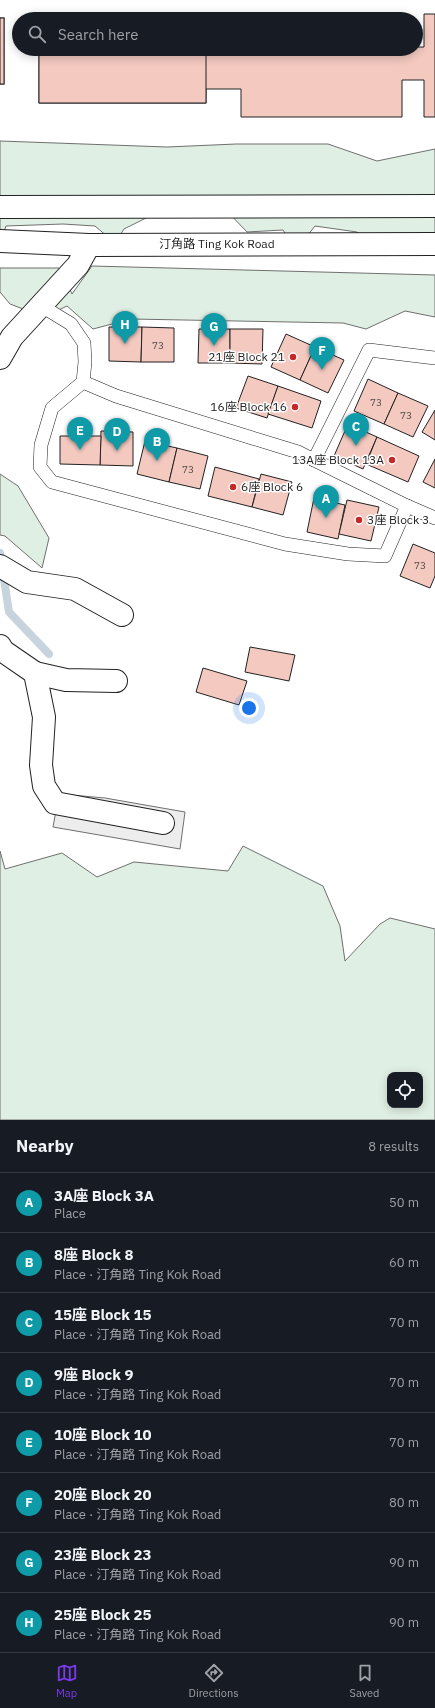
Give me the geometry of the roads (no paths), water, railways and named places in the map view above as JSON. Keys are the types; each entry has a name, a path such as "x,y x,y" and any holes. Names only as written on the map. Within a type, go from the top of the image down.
{"main road":[{"path":"0,207 435,206"},
{"name":"汀角路 Ting Kok Road","path":"0,241 89,245 435,244"},
{"path":"0,358 12,337 78,265 89,245"},
{"path":"0,566 27,582 75,589 122,615"},
{"path":"0,646 3,651 35,673 66,680 116,681"},
{"path":"35,673 44,717 41,765 44,786 55,803 163,823"}],"lane":[{"path":"40,306 71,324 84,343 85,362 83,382 52,408 41,445 40,467 52,482 285,544 348,554 385,556 407,506"},
{"path":"314,460 369,350 435,358"},
{"path":"83,382 116,396 298,452 407,506 435,518"}],"waterway":[{"path":"0,553 9,612 49,654"}],"place":[{"name":"25座 Block 25","path":"125,344"},
{"name":"23座 Block 23","path":"214,346"},
{"name":"21座 Block 21","path":"293,357"},
{"name":"20座 Block 20","path":"322,370"},
{"name":"16座 Block 16","path":"295,407"},
{"name":"15座 Block 15","path":"356,446"},
{"name":"10座 Block 10","path":"80,450"},
{"name":"9座 Block 9","path":"117,451"},
{"name":"13A座 Block 13A","path":"392,460"},
{"name":"8座 Block 8","path":"157,461"},
{"name":"6座 Block 6","path":"233,487"},
{"name":"3A座 Block 3A","path":"326,518"},
{"name":"3座 Block 3","path":"359,520"}]}
